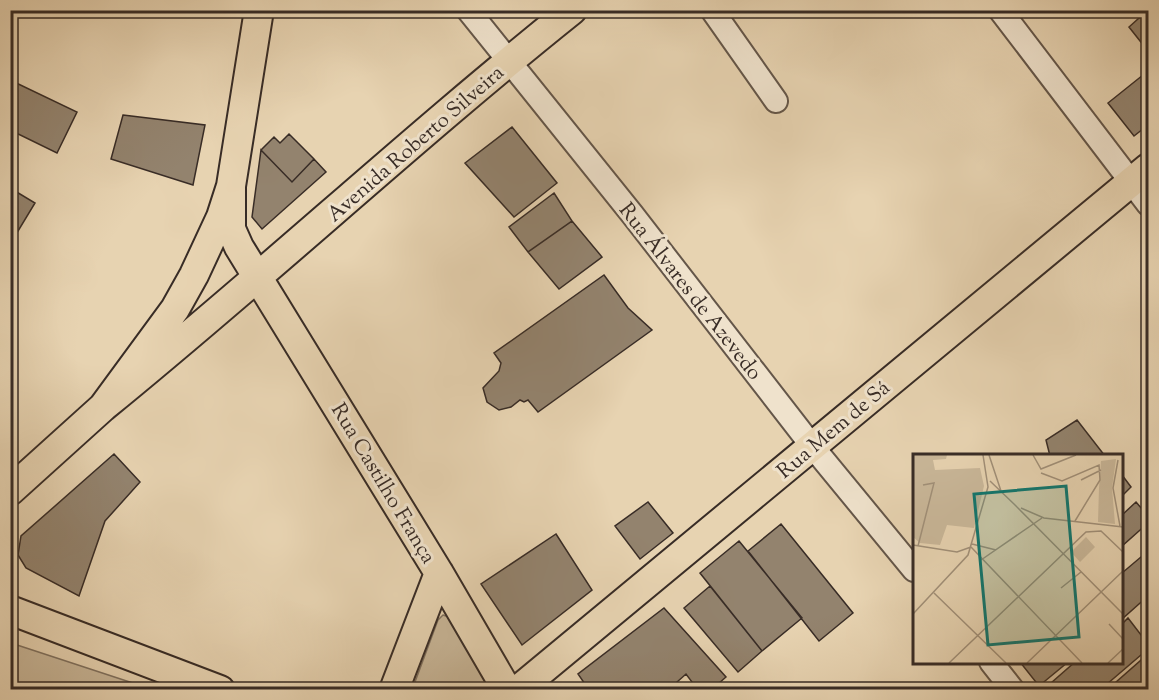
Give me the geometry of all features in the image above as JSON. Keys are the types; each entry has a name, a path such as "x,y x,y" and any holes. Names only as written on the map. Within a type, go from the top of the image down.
{"main road":[{"path":"12,489 103,407 175,309 215,231 231,186 259,10"},
{"name":"Avenida Roberto Silveira","path":"103,407 259,278 572,10"},
{"name":"Rua Mem de Sá","path":"518,690 812,446 1143,185"},
{"name":"Rua Castilho França","path":"231,186 231,229 239,247 439,573 507,690"},
{"path":"394,690 439,573"},
{"path":"10,610 220,690"}],"street":[{"name":"Rua Álvares de Azevedo","path":"468,10 632,214 812,446 913,568"},
{"path":"712,10 776,101"},
{"path":"1000,10 1143,185"},
{"path":"992,664 1013,690"}],"shaded area":[{"path":"443,615 449,617 490,683 490,689 412,690 438,620"},
{"path":"11,643 151,689 11,689"}],"building":[{"path":"1148,10 1148,51 1129,27"},
{"path":"1148,71 1148,125 1134,136 1108,103"},
{"path":"10,80 77,112 57,153 10,130"},
{"path":"123,115 205,125 193,185 111,159"},
{"path":"512,127 557,183 514,217 465,163"},
{"path":"289,134 314,159 292,182 261,150 274,137 280,143"},
{"path":"261,150 292,182 314,159 326,172 262,229 252,217"},
{"path":"10,188 35,203 12,241 10,240"},
{"path":"554,193 572,221 528,252 509,227"},
{"path":"572,221 602,257 559,289 528,252"},
{"path":"604,275 628,308 652,330 538,412 528,400 524,402 520,400 511,407 499,410 487,402 483,388 499,371 501,363 494,353"},
{"path":"1077,420 1103,454 1050,454 1046,440"},
{"path":"114,454 140,482 105,521 79,596 26,568 18,555 21,536"},
{"path":"1123,476 1131,487 1123,495"},
{"path":"648,502 673,533 640,559 615,526"},
{"path":"1136,502 1148,516 1148,523 1123,545 1123,514"},
{"path":"781,524 853,613 819,641 748,551"},
{"path":"556,534 592,590 522,645 481,584"},
{"path":"739,541 802,618 762,651 700,573"},
{"path":"1148,551 1148,596 1123,618 1123,572"},
{"path":"710,586 762,651 738,672 684,608"},
{"path":"664,608 726,677 711,690 698,690 686,674 668,690 589,690 578,674"},
{"path":"1128,618 1148,644 1148,649 1100,690 1043,690 1073,664 1123,664 1123,623"},
{"path":"1148,654 1148,690 1107,690"},
{"path":"1022,664 1066,664 1039,686"}]}
